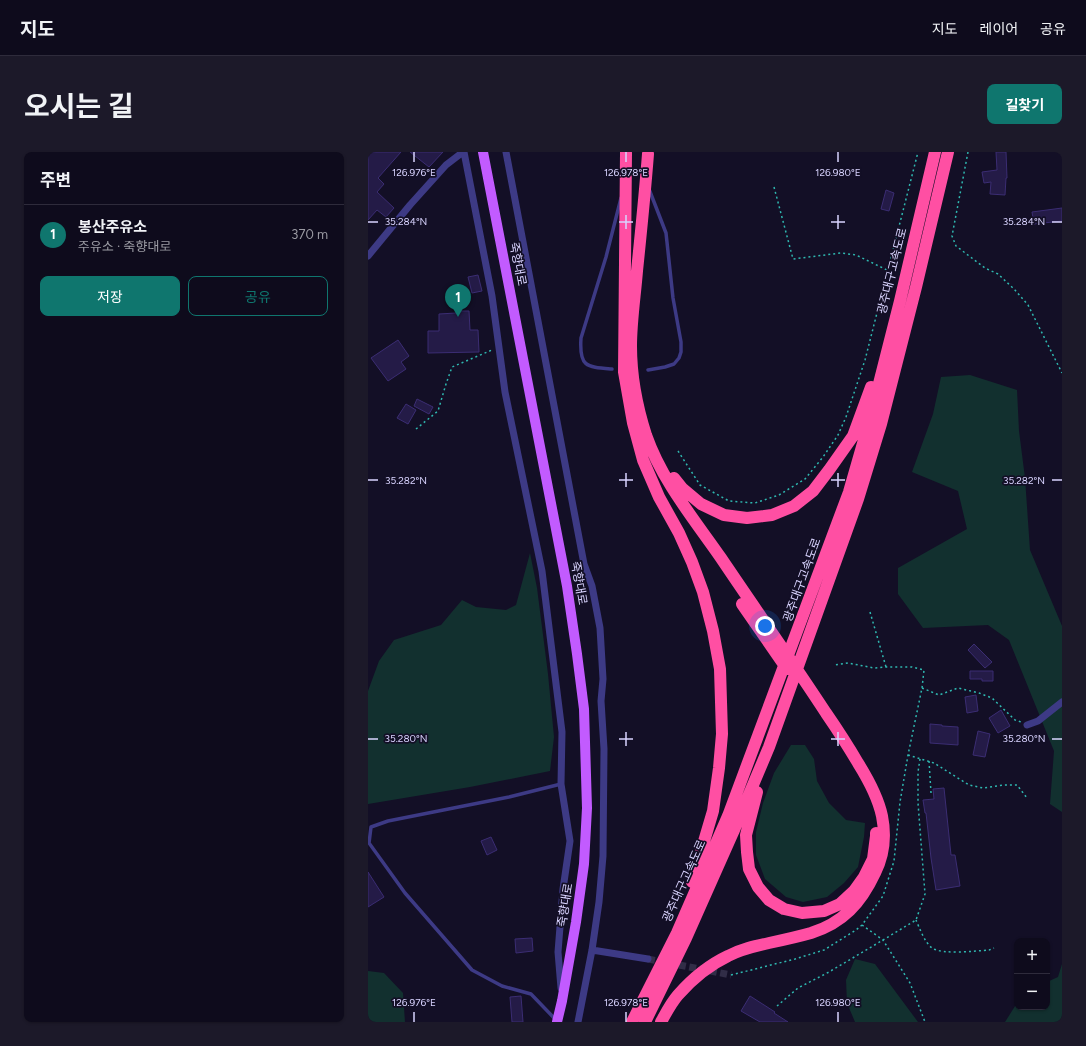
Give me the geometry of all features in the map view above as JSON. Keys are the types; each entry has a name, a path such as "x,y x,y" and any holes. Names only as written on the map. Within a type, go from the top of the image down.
{"highway":[{"name":"광주대구고속도로","path":"645,1022 686,938 734,830 769,747 788,693 801,639 849,492 870,419 900,301 935,152"},
{"name":"광주대구고속도로","path":"632,1022 677,933 728,816 778,685 801,639 858,499 881,424 916,287 948,152"},
{"path":"626,153 624,372 633,423 677,496 781,645 846,743 875,793 882,816 884,839 882,857 874,874 863,895 849,912 830,925 811,933 754,946 731,954 711,965 691,981 677,996 661,1022"},
{"path":"648,154 631,347 633,375 642,437 643,460 659,497 679,533 692,562 703,592 713,631 720,669 722,734 713,811 677,933"},
{"path":"642,437 682,488 700,504 724,515 748,518 772,515 794,506 813,491 830,470 853,436 868,395 884,340 900,301"},
{"path":"642,437 671,500 840,746 869,796 874,815 876,836 873,859 864,877 854,891 840,904 824,911 802,913 784,909 769,900 758,887 750,869 746,835 769,747"}],"main road":[{"name":"죽향대로","path":"483,152 567,586 584,710 587,808 584,864 576,922 557,1021"}],"street":[{"path":"368,256 410,205 446,165 463,152 492,296 506,392 542,571 562,732 561,784 570,841 563,889 558,952 562,1001"},
{"path":"506,152 584,564 592,586 600,628 603,679 601,700 604,749 603,856 599,902 592,950 578,1022"},
{"path":"1027,725 1038,721 1062,702"},
{"path":"592,950 648,959"}],"lane":[{"path":"612,369 592,367 582,360 580,353 581,338 606,256 626,178"},
{"path":"646,180 666,233 673,298 681,342 681,352 679,358 674,364 648,370"},
{"path":"557,1021 531,994 502,986 472,970 405,894 369,843 371,827 388,821 510,797 561,784"}],"path":[{"path":"678,451 700,485 729,500 755,503 779,495 805,479 823,457 838,435 846,417 865,360 918,152"},
{"path":"968,152 952,236 956,246 985,268 998,274 1028,305 1062,373"},
{"path":"774,187 793,259 841,253 856,255 887,270"},
{"path":"416,429 438,412 452,367 499,347"},
{"path":"870,612 886,667"},
{"path":"731,975 824,950 862,925 883,896 894,861 900,802 922,688 924,670 912,667 874,668 848,663 835,665"},
{"path":"922,688 939,695 958,688 979,693 992,698 1015,720 1027,725"},
{"path":"908,755 934,763 969,784 983,788 1003,785 1017,785 1027,798"},
{"path":"777,1006 798,988 829,972 916,920 925,894 918,803 918,772 920,759"},
{"path":"929,761 931,793"},
{"path":"916,920 931,948 946,952 989,950 994,948"},
{"path":"862,925 883,940 910,983 925,1022"}],"green space":[{"path":"970,375 1017,390 1019,431 1025,478 1030,550 1062,626 1062,812 1050,804 1054,751 1009,640 988,625 923,628 898,594 898,568 967,529 958,491 912,472 933,414 941,377"},
{"path":"530,553 537,588 554,737 550,771 470,787 368,804 368,691 379,661 394,640 441,625 462,600 476,607 506,610 516,605"},
{"path":"791,745 805,745 814,759 817,781 829,803 846,820 865,823 864,837 858,867 844,883 827,897 803,902 786,897 765,879 756,855 756,832 763,803 774,773"},
{"path":"855,959 875,964 918,1022 855,1022 847,1003 846,980"},
{"path":"1062,964 1062,1022 1005,1022 1014,1008 1014,1010 1050,1010 1050,981 1058,977"},
{"path":"368,971 384,973 403,993 405,1022 368,1022"}],"building":[{"path":"368,152 401,152 378,178 384,184 377,192 394,208 386,217 377,210 368,220"},
{"path":"410,152 443,152 429,167"},
{"path":"996,152 1006,152 1007,178 1005,195 990,194 991,182 984,183 982,172 997,170"},
{"path":"886,190 894,193 889,211 881,209"},
{"path":"1062,208 1062,221 1034,224 1032,212"},
{"path":"478,275 482,291 472,293 468,277"},
{"path":"456,311 469,311 470,330 478,330 479,352 428,353 428,331 439,331 439,314 456,313"},
{"path":"398,340 409,356 401,362 406,369 388,381 371,358"},
{"path":"417,399 433,407 429,414 414,406"},
{"path":"406,404 416,410 408,424 397,418"},
{"path":"974,644 992,662 985,668 968,650"},
{"path":"970,671 993,671 993,681 970,679"},
{"path":"976,695 978,711 967,713 965,697"},
{"path":"1001,710 1010,726 998,733 989,718"},
{"path":"930,724 958,727 958,745 930,743"},
{"path":"978,731 990,734 985,757 973,755"},
{"path":"944,788 951,855 955,855 960,886 936,890 923,800 934,799 933,789"},
{"path":"491,837 497,850 487,855 481,841"},
{"path":"368,872 384,897 368,907"},
{"path":"532,938 533,951 516,953 515,939"},
{"path":"521,996 523,1022 512,1022 510,997"},
{"path":"750,996 788,1022 760,1022 741,1011"}],"tunnel":[{"path":"648,959 731,975"}],"place":[{"name":"봉산주유소","path":"458,317"}]}
